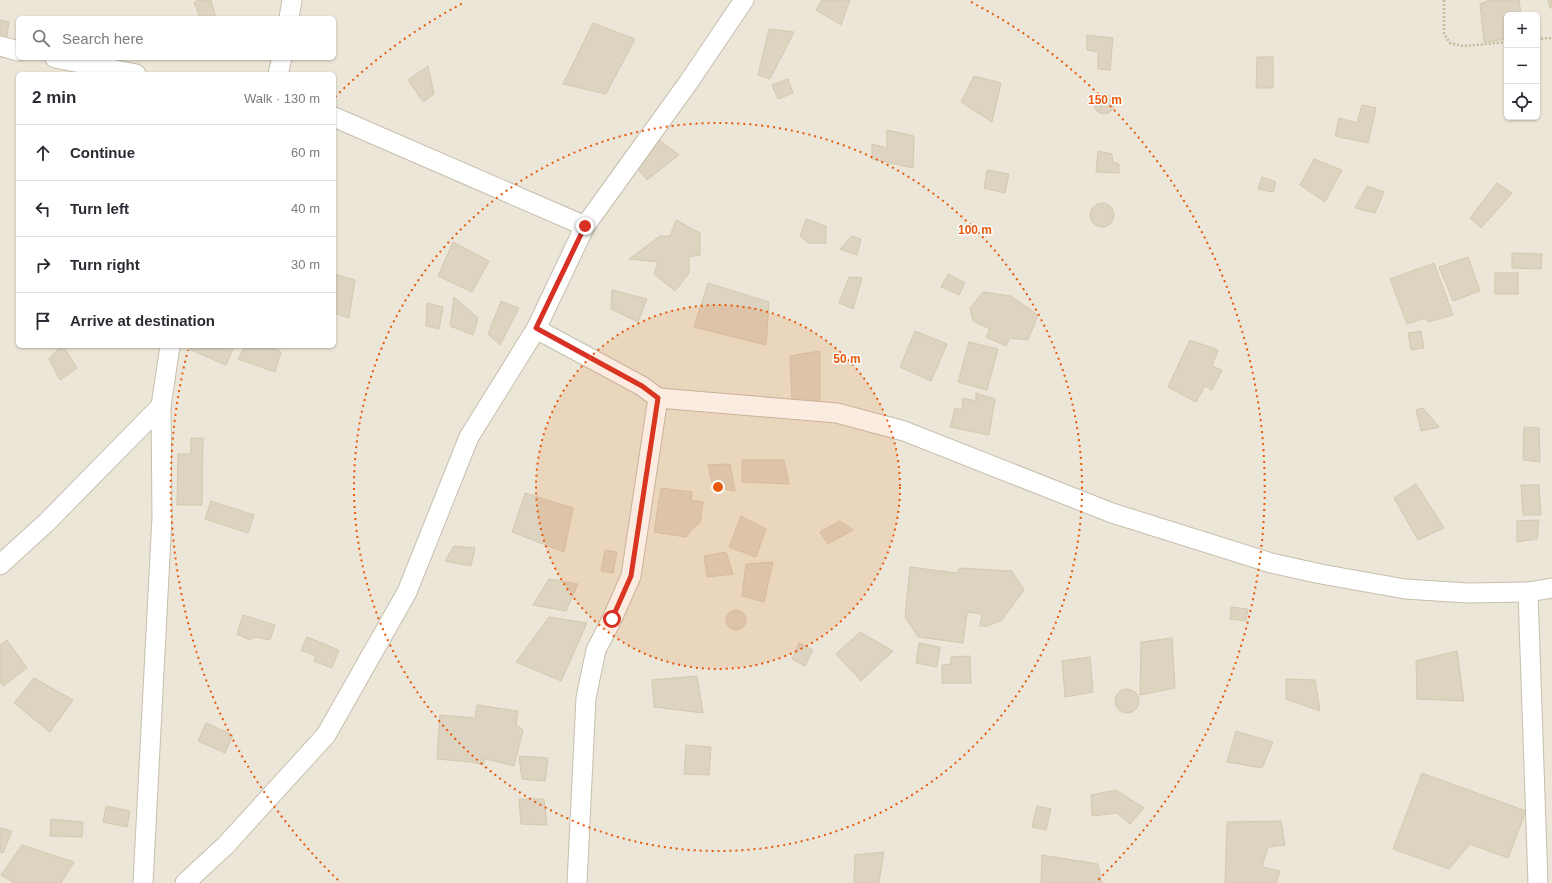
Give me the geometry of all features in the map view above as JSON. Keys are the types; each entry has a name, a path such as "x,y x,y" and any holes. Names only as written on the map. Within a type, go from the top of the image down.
{"street":[{"path":"289,16 292,0"},
{"path":"185,883 226,845 326,735 406,592 468,437 536,328 585,226 688,83 744,0"},
{"path":"0,46 16,50"},
{"path":"65,60 126,72"},
{"path":"278,72 282,60"},
{"path":"336,118 585,226"},
{"path":"536,328 642,386 658,398 837,413 904,431 1112,512 1271,563 1405,589 1468,593 1528,592 1552,588"},
{"path":"143,883 162,517 161,406 170,348"},
{"path":"577,883 586,698 596,650 612,619 631,576 658,398"},
{"path":"0,565 47,522 161,406"},
{"path":"1528,592 1538,883"}],"path":[{"path":"1444,0 1444,34 1450,43 1463,46 1504,42"},
{"path":"1540,39 1552,38"}],"shaded area":[{"path":"0,0 1552,0 1552,883 0,883"}],"building":[{"path":"200,0 211,0 215,16 199,16 194,2"},
{"path":"822,0 850,0 841,25 816,10"},
{"path":"1489,0 1519,0 1521,12 1504,12 1504,39 1484,42 1480,4"},
{"path":"1548,0 1552,0 1552,8 1550,8"},
{"path":"0,20 9,22 6,42 0,41"},
{"path":"593,23 635,39 606,94 563,84"},
{"path":"769,29 794,32 770,79 758,75"},
{"path":"1087,35 1113,38 1110,70 1098,69 1098,52 1087,50"},
{"path":"1257,57 1273,57 1273,88 1256,88"},
{"path":"428,66 434,94 423,102 408,80"},
{"path":"974,76 1001,83 992,122 961,102"},
{"path":"788,79 793,93 778,99 772,85"},
{"path":"1104,94 1111,97 1114,104 1111,111 1104,114 1097,111 1094,104 1097,97"},
{"path":"1362,105 1376,108 1368,143 1335,136 1339,118 1357,123"},
{"path":"887,130 914,136 913,168 872,159 872,144 887,148"},
{"path":"656,138 679,155 647,180 635,166"},
{"path":"1098,151 1112,154 1113,162 1119,164 1119,173 1096,172"},
{"path":"1314,159 1342,170 1325,202 1300,185"},
{"path":"987,170 1009,174 1005,193 984,188"},
{"path":"1262,177 1276,182 1273,192 1258,189"},
{"path":"1497,183 1512,193 1481,228 1470,218"},
{"path":"1367,186 1384,192 1375,213 1355,208"},
{"path":"1102,203 1110,207 1114,215 1110,223 1102,227 1094,223 1090,215 1094,207"},
{"path":"806,219 826,226 826,243 808,243 800,236"},
{"path":"676,220 700,233 700,255 689,257 689,273 675,291 654,274 658,262 629,259 660,236 670,236"},
{"path":"852,236 861,239 857,255 840,249"},
{"path":"453,242 489,261 472,292 438,276"},
{"path":"1512,253 1542,254 1541,269 1512,268"},
{"path":"1468,257 1480,291 1453,301 1439,267"},
{"path":"1434,263 1453,315 1428,322 1425,318 1407,324 1390,279"},
{"path":"1495,273 1518,273 1518,294 1495,294"},
{"path":"948,274 965,283 959,295 941,287"},
{"path":"336,275 355,280 349,318 336,314"},
{"path":"849,277 862,278 853,309 839,303"},
{"path":"708,283 769,302 766,345 694,327"},
{"path":"612,290 647,299 638,322 611,309"},
{"path":"983,292 1011,296 1038,315 1028,340 1010,338 1006,346 986,337 990,329 973,321 970,308"},
{"path":"454,297 478,318 473,335 450,326"},
{"path":"501,301 519,308 500,345 488,334"},
{"path":"427,303 443,307 439,329 426,326"},
{"path":"915,331 947,344 931,381 900,367"},
{"path":"1421,331 1424,348 1411,350 1408,333"},
{"path":"1190,340 1218,350 1212,366 1222,370 1212,390 1205,386 1196,402 1168,387"},
{"path":"969,342 998,349 987,390 958,382"},
{"path":"59,348 64,348 77,368 60,380 49,359"},
{"path":"190,348 233,348 226,365 189,349"},
{"path":"244,348 273,348 281,352 275,372 238,359"},
{"path":"820,351 820,400 806,404 792,402 790,356"},
{"path":"976,393 995,399 989,435 950,427 955,408 962,410 963,398 976,401"},
{"path":"1423,408 1439,427 1421,431 1416,410"},
{"path":"1524,427 1539,428 1540,462 1523,460"},
{"path":"191,438 203,438 202,505 177,505 178,454 191,454"},
{"path":"742,460 784,460 789,484 742,482"},
{"path":"730,464 735,491 713,487 708,465"},
{"path":"1416,484 1444,528 1418,540 1394,498"},
{"path":"1521,485 1539,485 1541,515 1523,515"},
{"path":"661,488 692,492 691,500 703,502 700,523 693,528 686,537 654,532"},
{"path":"525,493 573,508 564,552 512,532"},
{"path":"211,501 254,515 248,533 205,519"},
{"path":"741,516 766,529 756,557 729,547"},
{"path":"1539,520 1537,539 1517,542 1517,521"},
{"path":"840,521 853,530 828,544 820,532"},
{"path":"454,546 475,548 471,566 445,561"},
{"path":"605,550 617,552 613,573 601,571"},
{"path":"726,552 733,574 707,577 704,556"},
{"path":"773,562 764,602 742,596 746,564"},
{"path":"910,567 957,573 960,568 1012,571 1024,590 1002,620 988,626 980,626 982,614 967,612 963,643 918,637 905,617"},
{"path":"549,579 578,584 566,611 533,605"},
{"path":"1231,607 1248,609 1246,621 1230,619"},
{"path":"736,610 743,613 746,620 743,627 736,630 729,627 726,620 729,613"},
{"path":"243,615 275,625 270,640 256,637 250,640 237,634"},
{"path":"549,617 587,623 561,681 516,662"},
{"path":"860,632 893,651 861,681 836,654"},
{"path":"307,637 339,650 332,668 314,661 316,656 301,650"},
{"path":"1172,638 1175,688 1140,695 1141,642"},
{"path":"7,640 27,668 3,686 0,682 0,645"},
{"path":"799,643 813,650 805,666 792,659"},
{"path":"919,643 940,647 937,667 916,663"},
{"path":"1457,651 1464,701 1417,699 1416,661"},
{"path":"970,656 971,683 942,683 942,665 951,664 951,657"},
{"path":"1090,657 1093,692 1065,697 1062,661"},
{"path":"697,676 703,713 654,707 652,680"},
{"path":"34,678 73,700 50,732 14,703"},
{"path":"1286,679 1315,680 1320,711 1286,699"},
{"path":"1127,689 1132,690 1138,696 1138,706 1132,712 1127,713 1122,712 1116,706 1115,701 1116,696 1122,690"},
{"path":"477,705 518,711 516,725 523,730 514,766 485,759 483,765 471,762 437,759 440,715 475,718"},
{"path":"206,723 233,735 225,753 198,741"},
{"path":"1236,731 1273,742 1262,768 1227,762"},
{"path":"686,745 711,747 709,775 684,774"},
{"path":"519,756 548,758 545,781 522,779"},
{"path":"1422,773 1526,811 1508,858 1470,844 1449,869 1393,849"},
{"path":"1116,790 1144,808 1130,824 1117,813 1092,816 1091,795"},
{"path":"519,799 544,799 547,825 521,824"},
{"path":"106,806 130,811 127,827 103,822"},
{"path":"1037,806 1051,809 1046,830 1032,827"},
{"path":"51,819 83,822 82,837 50,836"},
{"path":"1281,821 1285,845 1268,847 1262,867 1280,871 1276,883 1225,883 1227,822"},
{"path":"0,828 12,831 3,853 0,852"},
{"path":"22,845 74,862 61,883 12,883 13,882 1,875"},
{"path":"884,852 879,883 854,883 855,855"},
{"path":"1042,855 1098,864 1102,883 1041,883"}],"route":[{"path":"585,226 536,328 642,386 658,398 631,576 612,619"}]}
